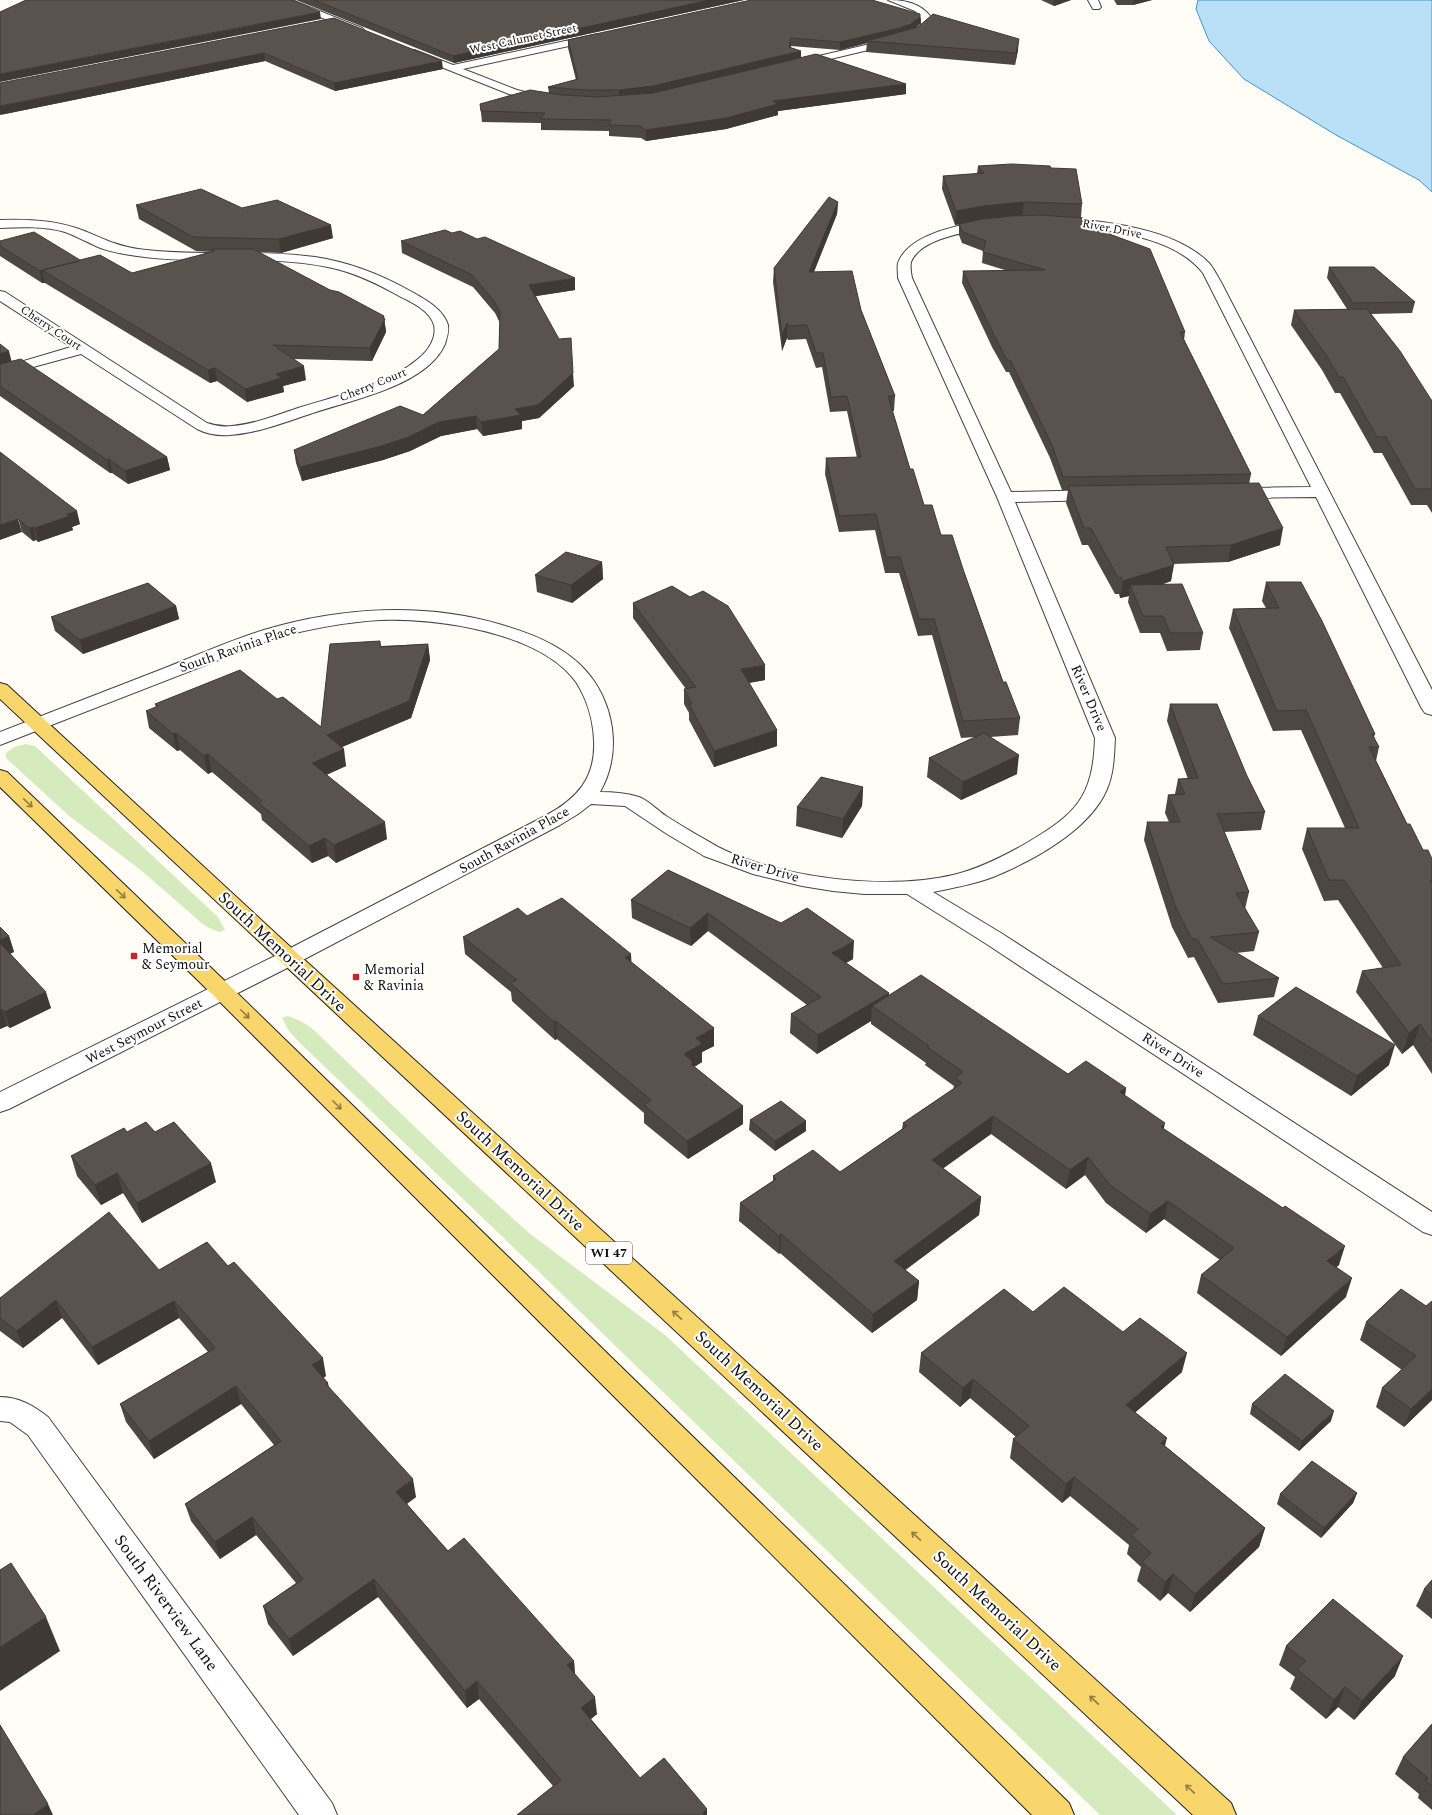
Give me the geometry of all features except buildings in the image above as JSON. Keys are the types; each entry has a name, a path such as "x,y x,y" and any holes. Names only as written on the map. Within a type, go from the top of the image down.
{"main road":[{"name":"South Memorial Drive","path":"0,689 289,958 1218,1815"},
{"path":"0,776 222,992 1057,1815"}],"street":[{"path":"284,0 365,33"},
{"path":"789,66 903,39 914,35 926,26 926,17 918,9 894,0"},
{"path":"320,24 335,21"},
{"name":"West Calumet Street","path":"452,68 606,35"},
{"path":"408,50 513,92 539,99 554,101"},
{"name":"River Drive","path":"1035,221 1074,222 1128,231 1175,247 1198,260 1212,278 1432,709"},
{"name":"River Drive","path":"586,797 631,801 680,834 719,854 750,867 799,878 852,887 884,889 912,888 960,879 991,870 1022,856 1068,825 1088,808 1097,792 1104,774 1105,738 1005,497 905,278 905,262 914,251 938,236 978,226 1007,222"},
{"name":"Cherry Court","path":"0,224 34,224 64,228 106,245 139,252 177,256 275,257 337,265 366,275 423,304 437,316 442,330 441,339 434,352 425,361 399,377 363,392 237,431 210,430 81,349 0,295"},
{"path":"0,372 81,349"},
{"path":"1218,494 1321,492"},
{"path":"1005,497 1116,495"},
{"name":"South Ravinia Place","path":"0,739 241,644 296,626 351,617 409,614 461,620 507,631 565,661 579,674 596,703 604,739 602,758 597,776 586,797 566,813 541,827 289,958"},
{"name":"River Drive","path":"912,888 993,938 1432,1225"},
{"name":"West Seymour Street","path":"0,1103 289,958"},
{"name":"South Riverview Lane","path":"0,1409 10,1409 22,1414 38,1426 320,1815"}],"green space":[{"path":"26,744 35,746 218,917 225,930 219,932 205,926 142,871 68,815 6,758 6,753 14,747"},
{"path":"287,1016 303,1022 316,1032 464,1174 529,1233 665,1335 1177,1815 1100,1815 535,1268 298,1041 289,1031 282,1018"}],"water":[{"path":"1198,0 1432,0 1432,192 1419,180 1336,135 1244,79 1209,41 1196,9"}],"place":[{"name":"Memorial & Seymour","path":"134,956"},
{"name":"Memorial & Ravinia","path":"356,977"}]}
